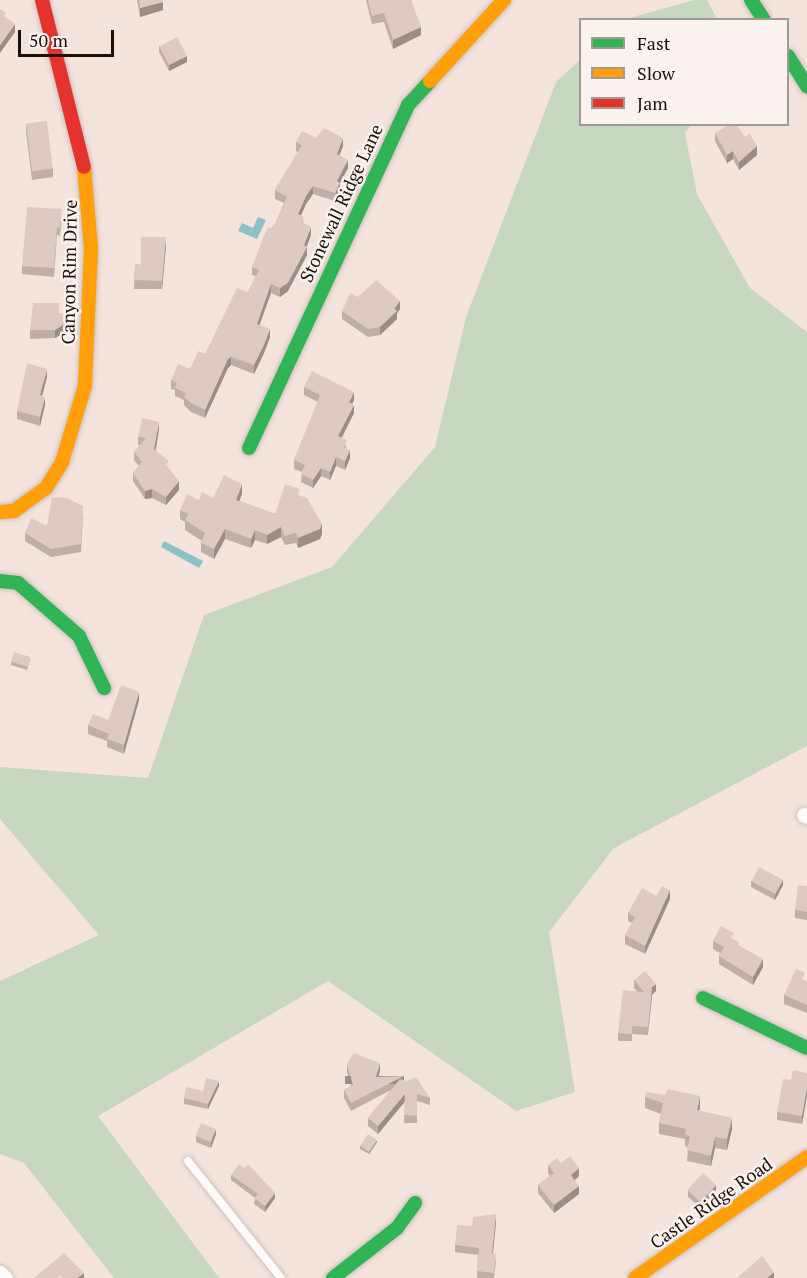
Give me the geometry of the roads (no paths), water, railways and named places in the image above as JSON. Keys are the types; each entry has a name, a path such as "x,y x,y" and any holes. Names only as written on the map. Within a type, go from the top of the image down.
{"street":[{"name":"Canyon Rim Drive","path":"0,512 14,511 46,488 62,462 85,386 91,248 89,194 76,123 42,0"},
{"name":"Stonewall Ridge Lane","path":"249,447 408,105 504,0"},
{"path":"751,0 763,18"},
{"path":"789,58 807,87"},
{"path":"0,581 18,583 79,636 104,688"},
{"path":"703,998 807,1048"},
{"name":"Castle Ridge Road","path":"635,1278 807,1157"},
{"path":"333,1278 397,1228 415,1203"},
{"path":"0,1273 5,1278"}],"lane":[{"path":"188,1161 281,1278"}],"water":[{"path":"258,217 266,220 257,239 238,231 242,223 253,228"},
{"path":"164,541 203,561 199,568 161,547"}]}
